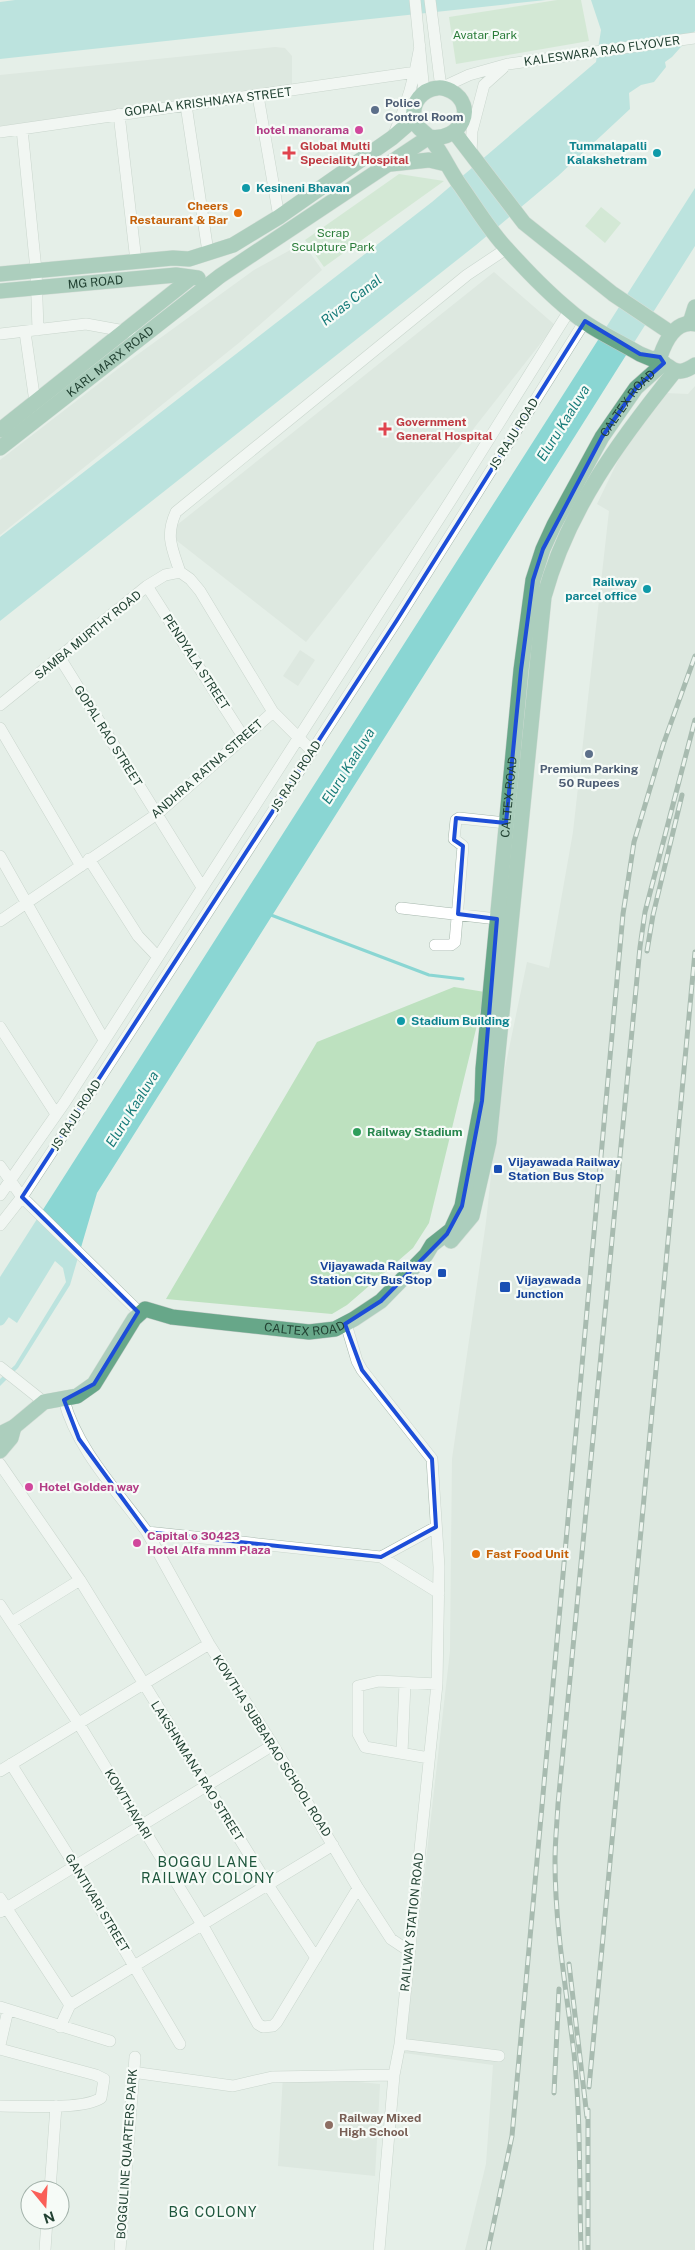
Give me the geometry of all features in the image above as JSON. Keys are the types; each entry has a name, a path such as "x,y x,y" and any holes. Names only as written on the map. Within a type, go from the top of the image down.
{"main road":[{"path":"441,88 452,91 460,99 464,109 458,128 439,139 429,137 421,132 414,118 414,109 418,99 424,92 441,88"},
{"name":"MG ROAD","path":"0,274 136,261 189,259 233,245 279,217 392,138 414,118"},
{"path":"458,128 469,151 524,223 613,294 667,330"},
{"path":"429,137 446,165 502,243 569,311 640,354 684,372 695,365"},
{"name":"KARL MARX ROAD","path":"0,448 142,335 220,276 429,137"},
{"path":"385,166 429,160 446,165"},
{"path":"189,259 191,278"},
{"path":"116,263 118,279"},
{"name":"MG ROAD","path":"0,291 176,275 191,278 220,276"},
{"name":"KARL MARX ROAD","path":"0,430 127,331 191,278"},
{"path":"667,330 692,324 695,307"},
{"path":"666,364 667,330"},
{"name":"CALTEX ROAD","path":"139,1312 145,1309 158,1314 309,1332 329,1331 346,1324 381,1300 426,1255 432,1245 451,1230 462,1206 482,1101 506,823 522,662 533,580 543,549 566,503 615,416 644,379 666,364"},
{"name":"CALTEX ROAD","path":"426,1255 450,1242 472,1216 488,1142 544,597 549,578 568,529 666,364"},
{"path":"0,1434 14,1427 44,1402 64,1400 77,1396 94,1384 139,1312"},
{"path":"0,1451 10,1438 14,1427"}],"street":[{"path":"415,0 424,92"},
{"path":"430,0 433,37 441,88"},
{"name":"KALESWARA RAO FLYOVER","path":"441,88 458,79 508,64 695,38"},
{"path":"392,138 405,111 416,72 420,46"},
{"path":"436,61 441,70 458,79"},
{"path":"458,128 484,85 508,64"},
{"name":"GOPALA KRISHNAYA STREET","path":"0,132 416,72"},
{"path":"469,151 472,131 484,85"},
{"path":"258,96 279,217"},
{"path":"186,105 208,252"},
{"path":"119,114 136,261"},
{"path":"22,129 36,270 38,330"},
{"path":"180,572 169,538 170,525 176,512 467,275 502,243"},
{"name":"JS RAJU ROAD","path":"0,1195 11,1182 104,1040 456,492 569,311"},
{"path":"0,334 86,324 142,335"},
{"name":"JS RAJU ROAD","path":"0,1225 22,1197 590,325"},
{"path":"25,332 38,419"},
{"name":"SAMBA MURTHY ROAD","path":"0,705 147,586 166,575 180,572"},
{"name":"ANDHRA RATNA STREET","path":"0,921 156,814 273,712 200,591 190,579 180,572"},
{"name":"PENDYALA STREET","path":"147,586 244,738"},
{"name":"GOPAL RAO STREET","path":"60,658 202,887"},
{"path":"273,712 312,751"},
{"path":"0,728 85,863 138,936 157,956"},
{"path":"435,944 454,944 463,846 454,838 456,820 459,818 506,823"},
{"path":"0,856 28,902 104,1040"},
{"path":"401,908 497,919"},
{"path":"0,1027 56,1114"},
{"path":"0,1166 22,1197 139,1312"},
{"name":"RAILWAY STATION ROAD","path":"346,1324 357,1361 362,1370 432,1459 439,1593 437,1684 400,2044 394,2075 379,2250"},
{"path":"0,1367 44,1402"},
{"path":"64,1400 68,1419 79,1439 147,1532 381,1557 439,1593"},
{"name":"LAKSHNMANA RAO STREET","path":"0,1464 80,1580 268,1885 316,1958"},
{"path":"381,1557 436,1527"},
{"name":"KOWTHA SUBBARAO SCHOOL ROAD","path":"147,1532 209,1644 273,1745 358,1888 391,1939 409,1951"},
{"path":"12,1622 80,1580"},
{"name":"KOWTHAVARI","path":"0,1605 80,1724 202,1926 258,2024 268,2028 277,2022 316,1958"},
{"path":"0,1770 80,1724 209,1644"},
{"path":"429,1758 365,1747 358,1734 358,1686 379,1681 437,1684"},
{"path":"402,1753 405,1683"},
{"path":"3,1910 273,1745"},
{"name":"GANTIVARI STREET","path":"11,1764 75,1866 180,2044"},
{"path":"60,2027 70,2005 333,1845"},
{"path":"316,1958 358,1888"},
{"path":"0,1898 3,1910 70,2005"},
{"path":"0,2045 4,2009 110,2041"},
{"path":"400,2044 499,2056"},
{"path":"0,2049 96,2075 104,2079 103,2095 97,2101 56,2106 0,2106"},
{"name":"BOGGULINE QUARTERS PARK","path":"120,2250 132,2072 135,2057"},
{"path":"132,2072 233,2086 272,2078 394,2075"},
{"path":"51,2180 56,2106"},
{"path":"45,2250 46,2230"}],"highlighted area":[{"path":"585,321 640,354 660,357 664,363 636,388 602,437 543,549 533,580 521,670 506,823 456,818 454,840 463,846 458,914 497,919 482,1101 462,1206 447,1234 381,1301 345,1324 362,1370 432,1459 436,1527 381,1557 147,1532 79,1439 64,1400 94,1384 138,1312 22,1197 397,620"}],"shaded area":[{"path":"275,47 285,48 292,56 292,88 0,126 0,75"},
{"path":"303,243 322,270 240,342 0,535 0,460 119,368 254,270"},
{"name":"Government General Hospital","path":"494,272 555,325 306,642 167,533"},
{"path":"695,386 695,2250 465,2250 486,2164 493,2065 404,2053 450,1651 452,1459 486,1222 500,1092 527,962 549,968 573,832 609,511 597,504 625,446 665,393 688,394"},
{"path":"300,650 315,660 298,686 283,676"},
{"name":"Railway Mixed High School","path":"283,2075 380,2084 375,2176 278,2166"}],"green space":[{"name":"Avatar Park","path":"557,0 581,0 589,41 456,64 449,17"},
{"name":"Scrap Sculpture Park","path":"399,174 444,181 324,267 305,240"},
{"path":"601,207 621,223 605,243 585,226"},
{"name":"Railway Stadium","path":"454,987 485,992 429,1223 413,1248 347,1305 332,1314 166,1299 317,1042"}],"water":[{"path":"15,0 546,0 0,59 0,2"},
{"name":"Rivas Canal","path":"591,0 695,0 695,31 672,57 665,62 666,67 654,82 641,85 629,93 630,109 558,176 476,245 0,621 0,537 432,202 596,62 601,30"},
{"path":"695,188 695,246 97,1193 70,1285 18,1368 0,1386 0,1379 15,1365 66,1282 63,1268 55,1261 17,1323 0,1311 0,1277"}],"waterway":[{"path":"271,915 429,975 463,979"},
{"name":"Eluru Kaaluva","path":"0,1320 12,1303"}],"railway":[{"path":"488,2250 512,2136 623,914 634,842 663,745 695,656"},
{"path":"581,2250 579,2127 576,2077 555,1885 558,1804 640,947 645,912 695,720"},
{"path":"647,951 653,915 682,795"},
{"path":"589,2087 695,952"},
{"path":"569,1964 587,2117"},
{"path":"554,2093 559,1989"},
{"path":"588,2110 588,2250"}],"place":[{"name":"Police Control Room","path":"375,110"},
{"name":"hotel manorama","path":"359,130"},
{"name":"Global Multi Speciality Hospital","path":"289,153"},
{"name":"Tummalapalli Kalakshetram","path":"657,153"},
{"name":"Kesineni Bhavan","path":"246,188"},
{"name":"Cheers Restaurant & Bar","path":"238,213"},
{"name":"Government General Hospital","path":"385,429"},
{"name":"Railway parcel office","path":"647,589"},
{"name":"Premium Parking 50 Rupees","path":"589,754"},
{"name":"Stadium Building","path":"401,1021"},
{"name":"Railway Stadium","path":"357,1132"},
{"name":"Vijayawada Railway Station Bus Stop","path":"498,1169"},
{"name":"Vijayawada Railway Station City Bus Stop","path":"442,1273"},
{"name":"Vijayawada Junction","path":"505,1287"},
{"name":"Hotel Golden way","path":"29,1487"},
{"name":"Capital o 30423 Hotel Alfa mnm Plaza","path":"137,1543"},
{"name":"Fast Food Unit","path":"476,1554"},
{"name":"Railway Mixed High School","path":"329,2125"}],"district":[{"name":"BOGGU LANE RAILWAY COLONY","path":"208,1870"},
{"name":"BG COLONY","path":"213,2212"}]}
